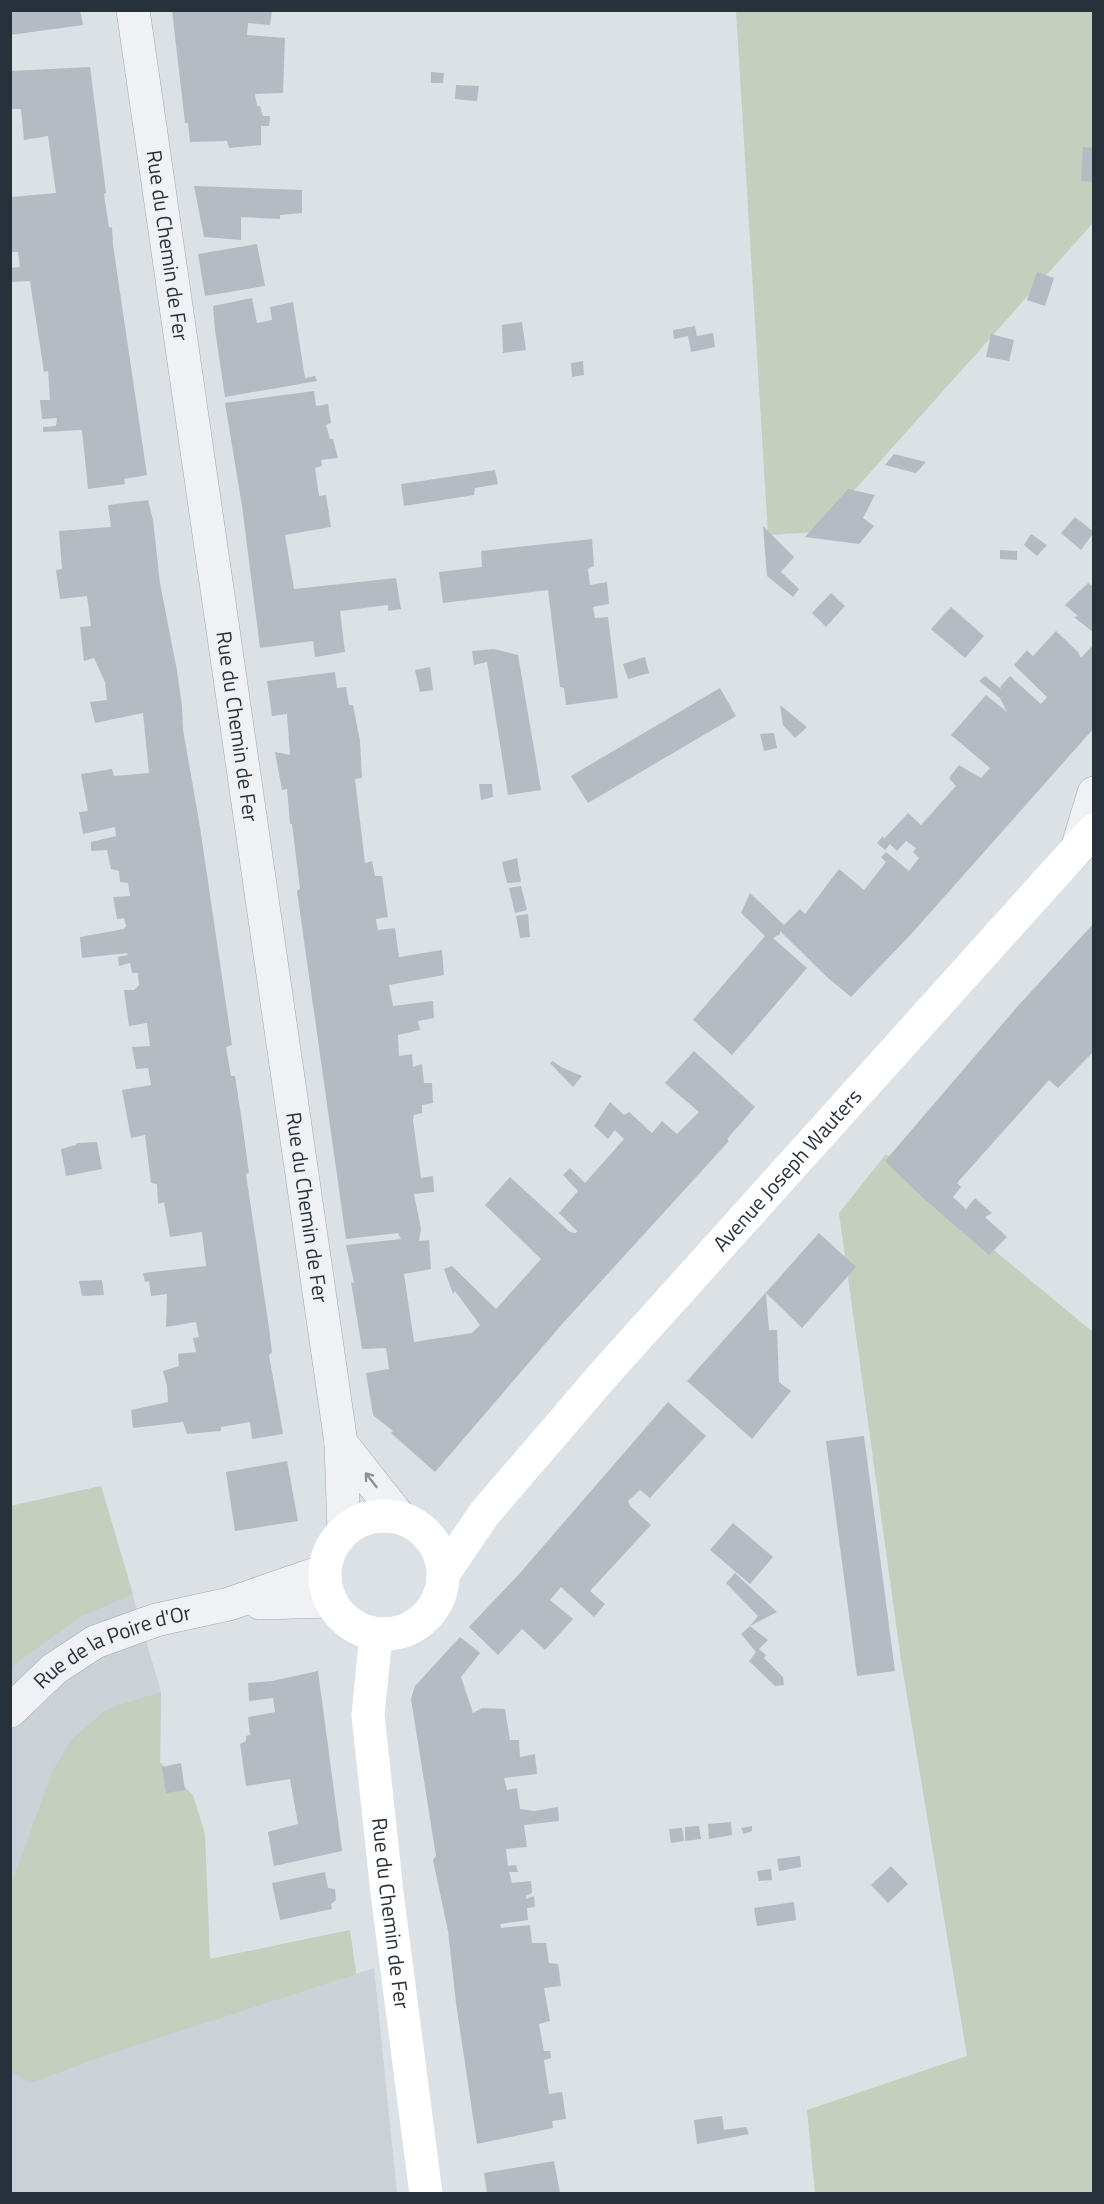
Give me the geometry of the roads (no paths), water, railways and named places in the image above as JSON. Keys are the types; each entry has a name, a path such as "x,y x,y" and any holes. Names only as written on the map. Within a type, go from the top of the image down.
{"main road":[{"name":"Avenue Joseph Wauters","path":"444,1573 484,1514 605,1373 1085,839"},
{"name":"Avenue Joseph Wauters","path":"429,1536 484,1514"},
{"path":"380,1516 400,1518 412,1523 429,1536 441,1558 444,1573 441,1594 422,1622 396,1634 376,1635 356,1628 341,1617 327,1586 327,1557 344,1531 360,1521 380,1516"},
{"name":"Rue du Chemin de Fer","path":"376,1635 368,1715 389,1905 426,2193"}],"street":[{"name":"Rue du Chemin de Fer","path":"133,10 341,1443 344,1531"},
{"path":"1085,839 1094,793"},
{"name":"Rue du Chemin de Fer","path":"341,1443 400,1518"},
{"name":"Rue de la Poire d'Or","path":"10,1710 54,1669 95,1642 156,1620 327,1586"}]}
